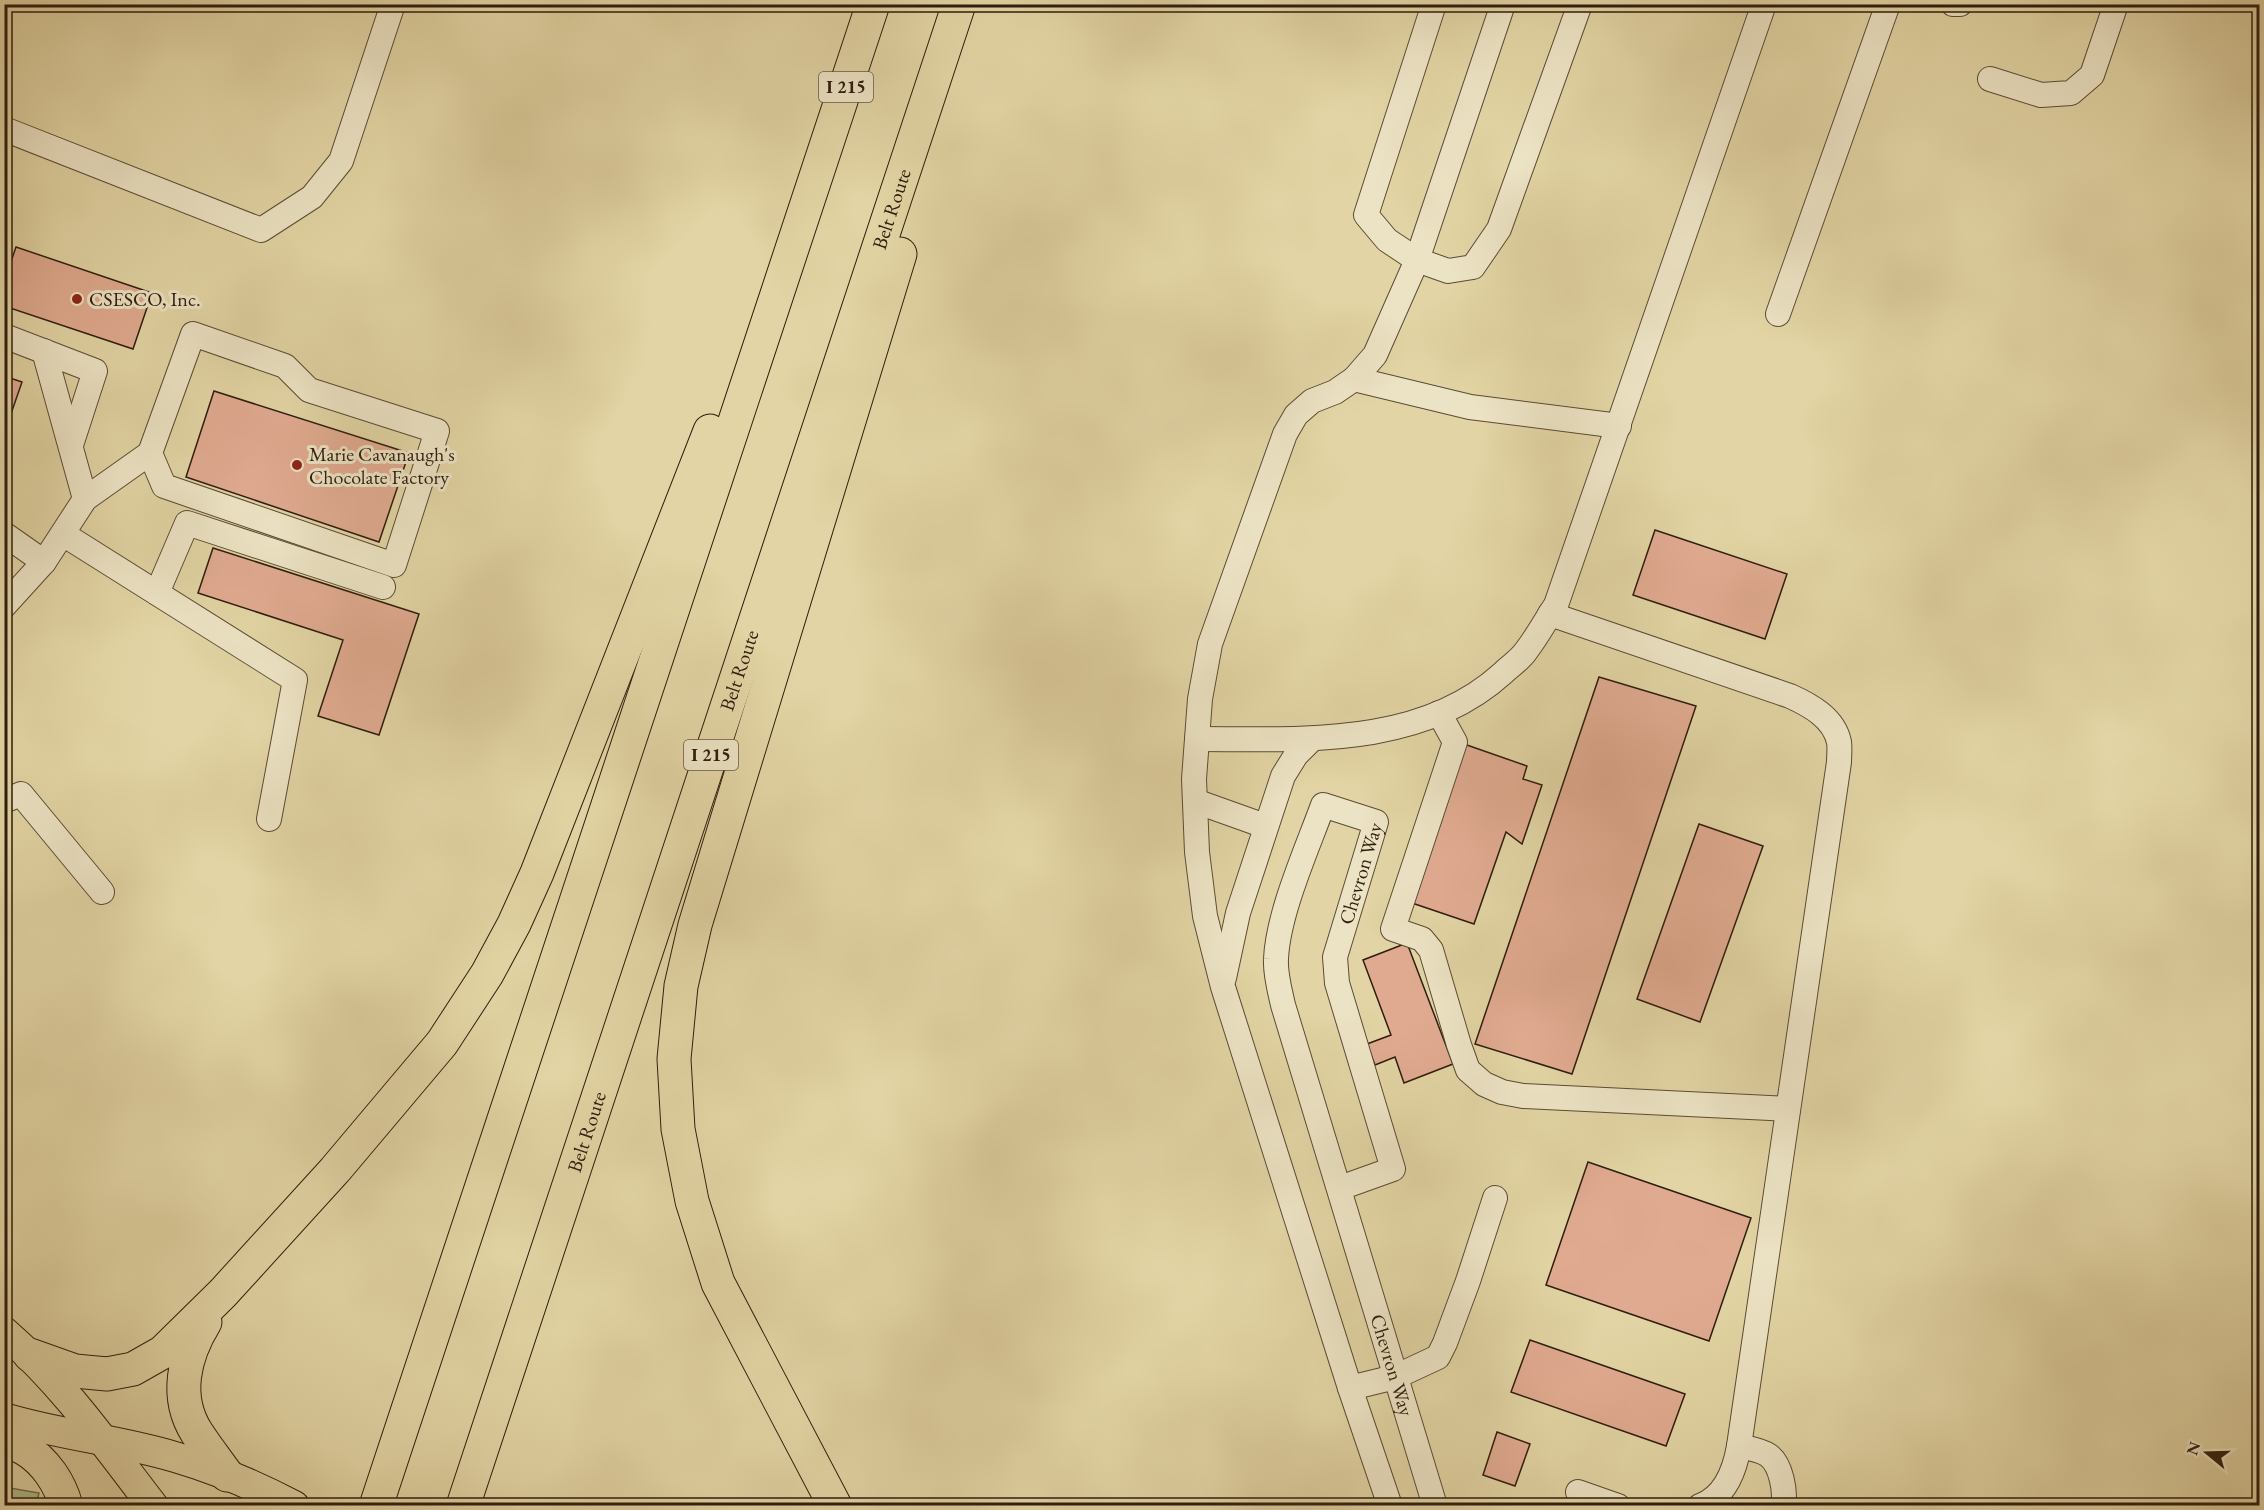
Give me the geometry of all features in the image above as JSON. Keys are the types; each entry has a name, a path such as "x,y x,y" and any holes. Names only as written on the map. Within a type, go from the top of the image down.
{"highway":[{"name":"I 215","path":"376,1506 873,4"},
{"name":"Belt Route","path":"463,1506 959,4"},
{"path":"835,1506 718,1283 692,1201 678,1129 674,1059 681,986 695,926 968,31 966,4"},
{"path":"30,1355 61,1368 92,1374 116,1373 133,1369 163,1352 223,1293 335,1170 442,1043 487,974 514,924 537,873 765,291 807,203"},
{"path":"223,1293 192,1344 184,1381 185,1402 196,1432 227,1474"},
{"path":"4,1438 26,1450 46,1467 60,1490 66,1506"}],"main road":[{"path":"4,1332 57,1383 153,1506"},
{"path":"4,1418 174,1456 227,1474 294,1506"}],"street":[{"path":"4,129 261,230 312,196 341,161 393,4"},
{"path":"1434,4 1366,215 1387,240 1417,260 1448,271 1473,267 1499,229 1580,4"},
{"path":"1390,1506 1350,1388 1223,987 1205,916 1197,852 1194,779 1200,699 1210,644 1285,434 1296,415 1312,401 1335,392 1354,379 1375,355 1417,260 1503,4"},
{"path":"1197,739 1312,739 1385,729 1426,720 1461,704 1492,683 1525,653 1556,605 1764,4"},
{"path":"1778,314 1888,4"},
{"path":"1953,4 1960,4"},
{"path":"1990,79 2042,95 2071,93 2092,75 2116,4"},
{"path":"4,606 44,562 85,499 150,453 193,334 285,366 309,390 437,431 394,566 164,486 150,453"},
{"path":"4,336 95,371 70,445"},
{"path":"44,351 85,499"},
{"path":"1354,379 1470,407 1619,426"},
{"path":"157,593 187,523 383,587"},
{"path":"4,534 44,562"},
{"path":"63,534 295,680 269,819"},
{"path":"1550,614 1790,696 1811,706 1827,720 1839,741 1839,762 1739,1446 1733,1473 1732,1506"},
{"path":"1439,714 1455,742 1393,929 1422,939 1431,950 1468,1070 1484,1084 1502,1092 1522,1096 1788,1109"},
{"path":"1223,987 1228,953 1238,913 1282,776 1296,755 1312,739"},
{"path":"4,801 21,794 102,892"},
{"path":"1195,801 1265,826"},
{"name":"Chevron Way","path":"1340,1188 1393,1169 1337,983 1335,957 1376,822 1323,805 1300,866 1283,922 1275,961 1283,1005 1435,1506"},
{"path":"1350,1388 1395,1377 1438,1357 1468,1281 1495,1198"},
{"path":"1739,1446 1768,1455 1778,1469 1785,1497 1783,1506"},
{"path":"1700,1506 1724,1487 1733,1473"},
{"path":"1578,1492 1618,1506"}],"green space":[{"path":"4,1487 39,1493 36,1505 5,1505"}],"building":[{"name":"CSESCO, Inc.","path":"16,247 152,293 133,349 4,306 4,282"},
{"path":"4,376 22,382 4,434"},
{"name":"Marie Cavanaugh's Chocolate Factory","path":"214,391 409,453 379,542 186,477"},
{"path":"1655,530 1787,574 1765,639 1633,595"},
{"path":"213,548 419,614 379,735 318,716 343,640 198,593"},
{"path":"1599,677 1696,706 1572,1074 1475,1044"},
{"path":"1464,744 1527,766 1523,779 1542,785 1522,844 1506,832 1474,924 1409,902"},
{"path":"1699,824 1763,846 1700,1022 1637,999"},
{"path":"1407,943 1453,1064 1404,1083 1395,1057 1375,1065 1367,1044 1391,1035 1363,960"},
{"path":"1588,1162 1751,1218 1709,1341 1546,1285"},
{"path":"1530,1340 1685,1394 1666,1446 1511,1392"},
{"path":"1497,1432 1530,1444 1515,1486 1483,1475"}],"place":[{"name":"CSESCO, Inc.","path":"77,299"},
{"name":"Marie Cavanaugh's Chocolate Factory","path":"297,465"}]}
